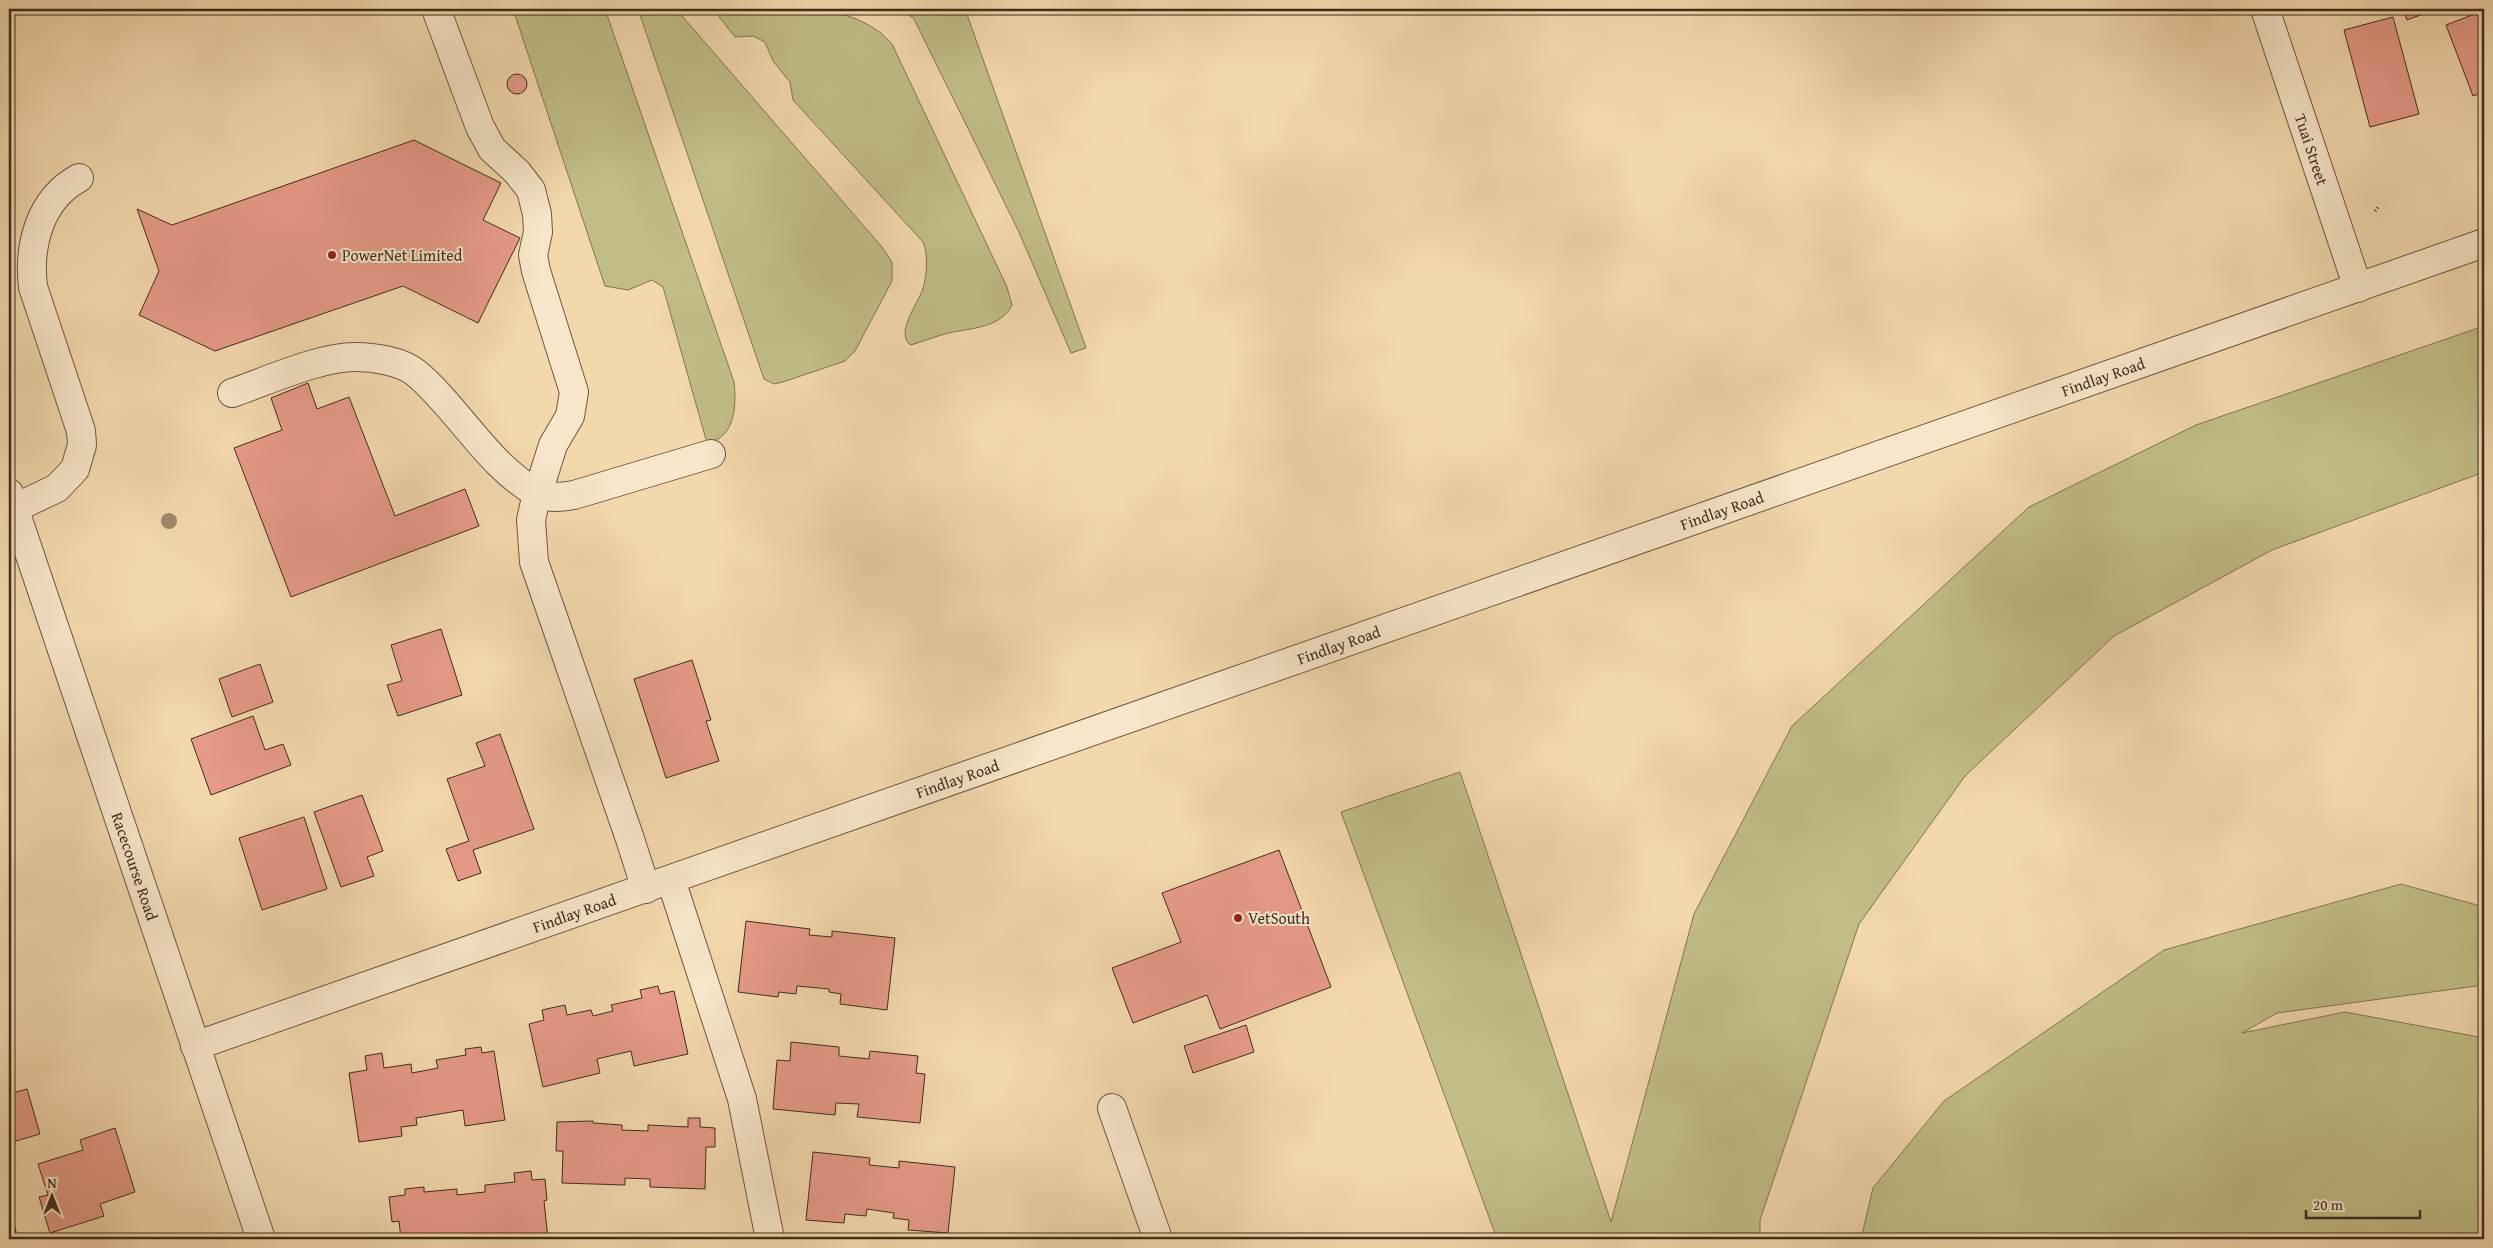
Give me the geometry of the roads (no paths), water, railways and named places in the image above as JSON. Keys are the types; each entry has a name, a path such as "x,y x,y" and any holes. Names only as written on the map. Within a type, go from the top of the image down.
{"street":[{"path":"436,9 480,127 492,149 517,172 530,190 537,214 538,232 533,255 536,272 574,392 570,416 553,445 531,520 534,562 646,889"},
{"name":"Tuai Street","path":"2265,9 2358,288"},
{"path":"11,505 58,488 75,469 80,457 81,431 33,287 30,264 32,246 46,212 57,194 79,178"},
{"name":"Findlay Road","path":"195,1046 2484,244"},
{"path":"232,393 334,359 356,357 391,361 415,372 475,438 511,473 538,494 555,497 574,495 711,454"},
{"name":"Racecourse Road","path":"11,505 261,1239"},
{"path":"671,880 742,1099 770,1239"},
{"path":"1112,1108 1158,1239"}],"place":[{"name":"PowerNet Limited","path":"332,255"},
{"name":"VetSouth","path":"1238,918"}]}
